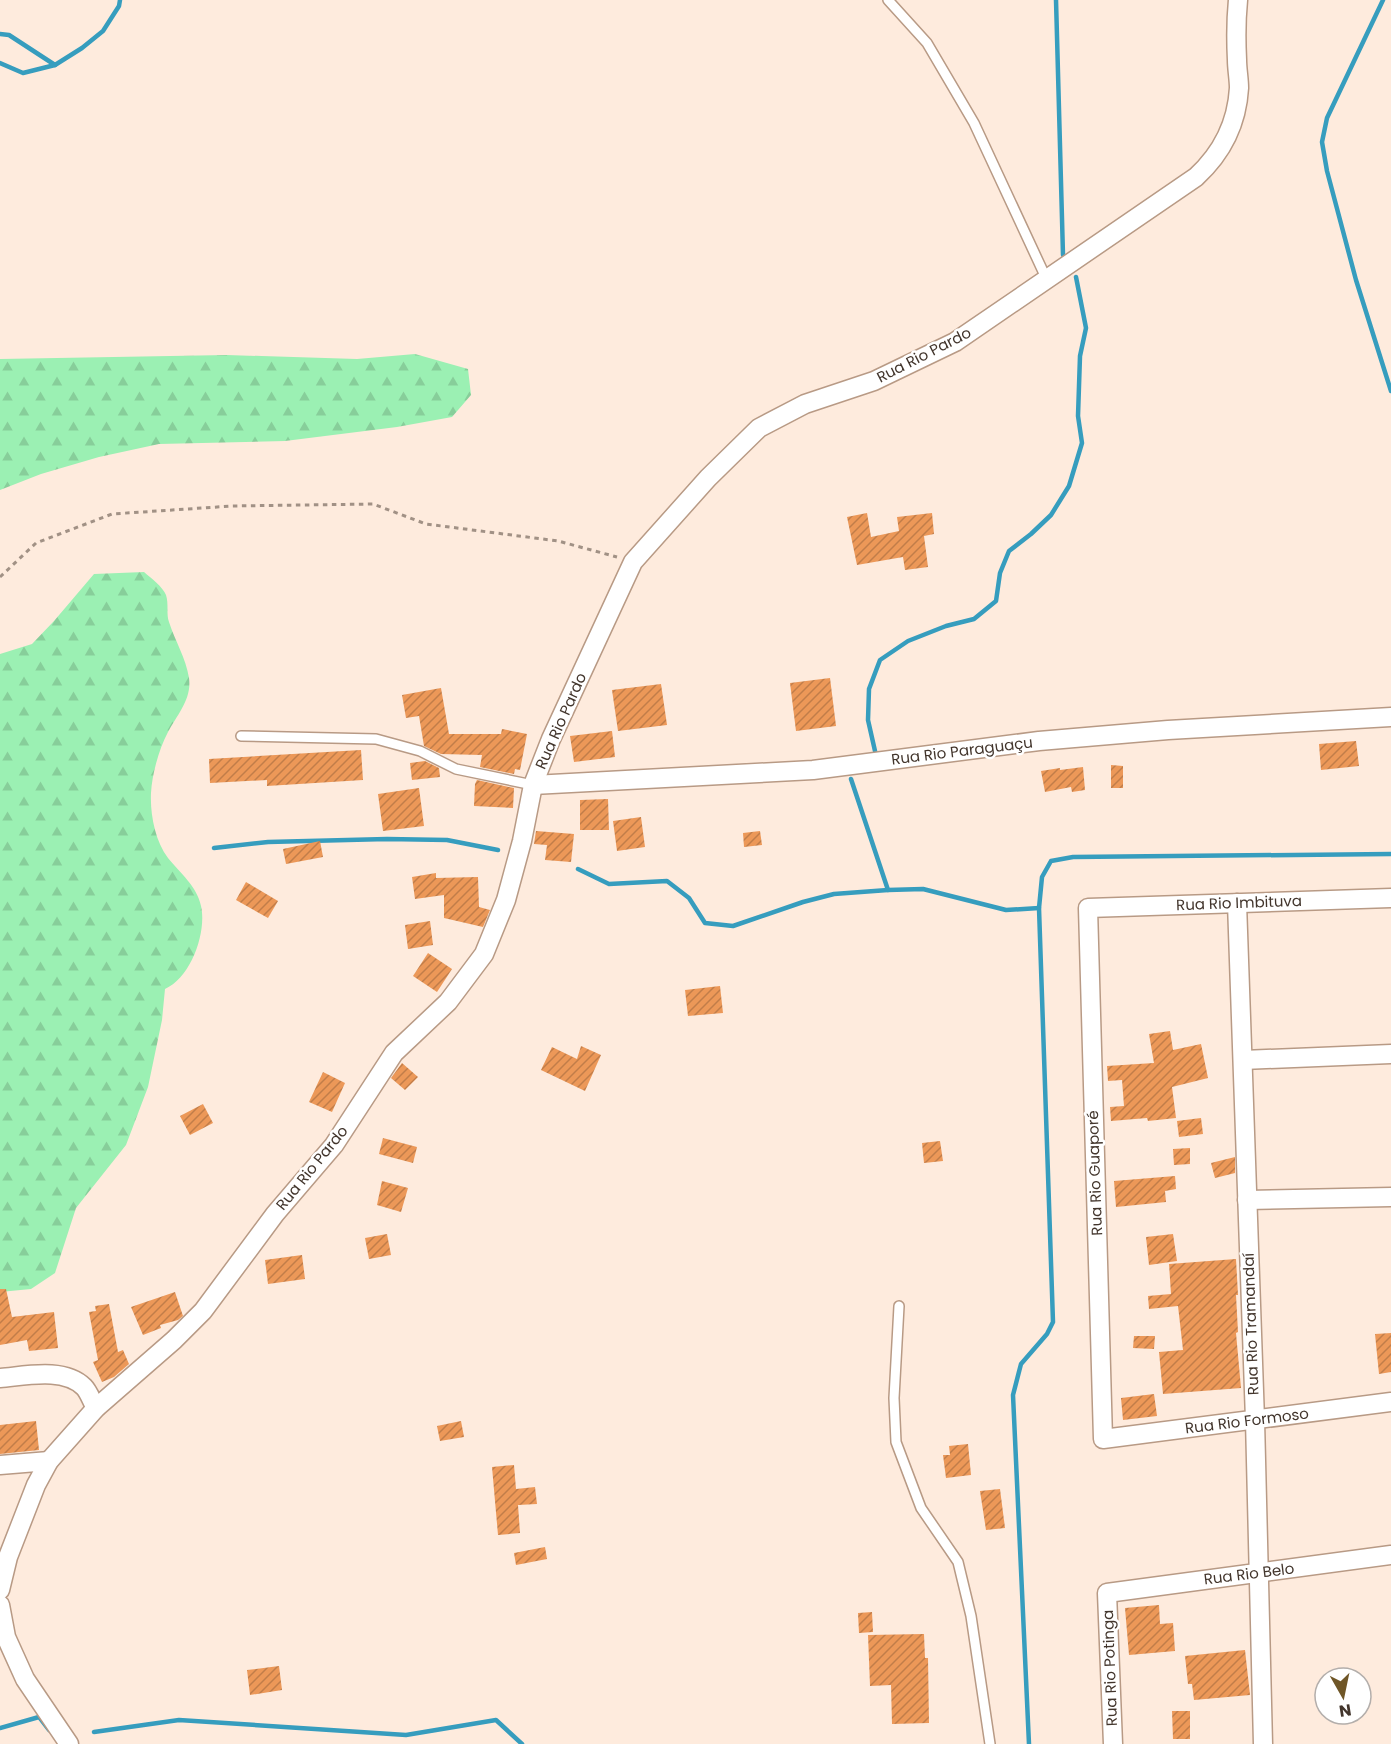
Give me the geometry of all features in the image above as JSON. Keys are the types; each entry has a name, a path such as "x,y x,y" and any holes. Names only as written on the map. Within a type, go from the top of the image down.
{"street":[{"name":"Rua Rio Pardo","path":"0,1590 8,1557 36,1485 49,1461 96,1408 174,1340 203,1311 275,1214 334,1145 394,1053 448,1002 484,954 506,900 522,841 533,785 551,739 633,562 708,478 759,428 804,404 874,381 956,342 1159,204 1212,163 1226,140 1239,87 1238,0"},
{"name":"Rua Rio Paraguaçu","path":"533,785 813,770 1049,740 1168,730 1391,717"},
{"name":"Rua Rio Imbituva","path":"1088,908 1391,898"},
{"name":"Rua Rio Tramandaí","path":"1236,903 1255,1420 1263,1744"},
{"name":"Rua Rio Guaporé","path":"1088,908 1103,1439"},
{"path":"1243,1060 1391,1054"},
{"path":"1247,1200 1391,1197"},
{"path":"0,1378 36,1375 72,1379 85,1388 96,1408"},
{"name":"Rua Rio Formoso","path":"1103,1439 1391,1402"},
{"path":"0,1465 49,1461"},
{"name":"Rua Rio Belo","path":"1107,1593 1391,1555"},
{"name":"Rua Rio Potinga","path":"1107,1593 1113,1744"},
{"path":"0,1605 6,1637 25,1679 69,1744"}],"lane":[{"path":"888,0 927,43 974,123 1047,280"},
{"path":"241,736 376,739 420,752 456,769 533,785"},
{"path":"899,1306 894,1398 896,1442 921,1508 958,1562 971,1616 990,1744"}],"path":[{"path":"0,577 36,543 112,514 232,506 373,504 426,524 558,541 633,562"}],"green space":[{"path":"415,354 468,369 471,395 452,417 397,427 285,441 159,444 99,457 41,474 0,490 0,359 227,355 357,359"},
{"path":"144,572 160,586 166,595 168,619 189,678 186,700 168,732 153,778 151,801 154,827 163,851 196,892 201,906 202,928 189,965 174,983 165,989 162,1020 148,1087 126,1145 76,1208 55,1273 31,1289 0,1292 0,654 32,644 94,574"}],"building":[{"path":"867,513 871,537 899,531 897,517 932,513 934,534 924,536 928,567 905,570 903,557 857,565 847,517"},
{"path":"830,678 836,726 796,731 790,683"},
{"path":"661,684 667,725 618,731 612,690"},
{"path":"441,688 449,734 501,734 502,729 527,734 520,770 515,769 514,774 480,767 482,755 441,754 424,746 419,716 406,718 402,695"},
{"path":"612,731 615,757 574,762 570,736"},
{"path":"1356,741 1359,766 1321,770 1319,744"},
{"path":"361,750 363,780 267,786 267,780 210,783 209,759"},
{"path":"425,761 439,768 440,777 412,780 410,763"},
{"path":"1111,765 1123,766 1123,788 1111,788"},
{"path":"1083,767 1085,790 1072,792 1071,787 1045,792 1041,771"},
{"path":"477,780 514,788 513,808 474,806"},
{"path":"419,788 424,826 383,831 378,794"},
{"path":"608,799 609,830 580,830 580,800"},
{"path":"641,817 645,847 617,851 613,821"},
{"path":"536,831 574,834 571,862 545,860 547,845 534,844"},
{"path":"760,831 762,845 744,847 743,833"},
{"path":"320,841 323,857 286,864 283,849"},
{"path":"436,873 436,878 478,877 479,907 490,910 483,927 444,918 444,895 415,899 412,877"},
{"path":"246,882 278,901 268,918 236,900"},
{"path":"430,921 433,945 408,949 405,925"},
{"path":"428,953 452,969 437,992 413,976"},
{"path":"720,986 723,1013 688,1016 685,990"},
{"path":"1170,1031 1173,1050 1201,1044 1208,1078 1172,1087 1176,1118 1111,1121 1110,1107 1124,1106 1122,1080 1108,1081 1107,1066 1154,1063 1149,1034"},
{"path":"581,1046 601,1055 585,1091 541,1070 552,1047 577,1059"},
{"path":"402,1063 418,1077 405,1090 391,1078"},
{"path":"323,1072 345,1083 332,1112 309,1102"},
{"path":"203,1104 213,1123 190,1135 180,1116"},
{"path":"1201,1118 1203,1134 1179,1137 1177,1121"},
{"path":"383,1138 417,1147 413,1163 379,1154"},
{"path":"940,1141 943,1161 924,1163 922,1143"},
{"path":"1190,1148 1190,1164 1174,1165 1173,1149"},
{"path":"1235,1157 1235,1173 1215,1178 1211,1163"},
{"path":"1175,1176 1176,1189 1165,1191 1166,1202 1116,1207 1114,1181"},
{"path":"382,1181 408,1188 401,1212 377,1205"},
{"path":"387,1234 391,1255 369,1259 365,1238"},
{"path":"1173,1234 1177,1261 1149,1265 1146,1237"},
{"path":"302,1255 305,1279 268,1284 265,1260"},
{"path":"1236,1259 1238,1332 1236,1333 1241,1388 1163,1394 1159,1352 1183,1350 1178,1306 1149,1309 1148,1296 1171,1294 1169,1264"},
{"path":"0,1289 6,1289 12,1317 54,1312 58,1348 29,1351 27,1340 0,1345"},
{"path":"175,1292 183,1316 143,1335 131,1307"},
{"path":"109,1304 118,1352 123,1350 129,1364 114,1377 102,1382 93,1362 98,1360 89,1312 96,1311 95,1306"},
{"path":"1391,1333 1391,1372 1379,1374 1375,1334"},
{"path":"1134,1336 1155,1336 1154,1349 1133,1348"},
{"path":"1154,1394 1157,1416 1123,1420 1121,1398"},
{"path":"36,1421 39,1450 0,1454 0,1425"},
{"path":"461,1421 464,1437 440,1441 437,1426"},
{"path":"968,1444 971,1475 946,1478 943,1455 950,1455 949,1446"},
{"path":"514,1465 516,1489 535,1487 537,1504 518,1505 520,1533 498,1535 492,1467"},
{"path":"1000,1489 1005,1528 986,1530 980,1491"},
{"path":"545,1547 547,1559 516,1565 514,1553"},
{"path":"1159,1605 1160,1624 1173,1623 1175,1651 1129,1655 1125,1608"},
{"path":"872,1612 873,1632 859,1633 858,1613"},
{"path":"924,1634 925,1658 928,1658 929,1723 892,1724 891,1685 870,1686 868,1635"},
{"path":"1245,1650 1250,1695 1194,1700 1192,1684 1188,1684 1185,1656"},
{"path":"279,1666 282,1690 250,1695 247,1670"},
{"path":"1172,1711 1190,1711 1190,1739 1173,1739"}],"waterway":[{"path":"0,63 23,73 55,65 103,31 119,6 120,0"},
{"path":"1056,0 1063,255"},
{"path":"1383,0 1327,118 1322,142 1327,171 1356,280 1391,391"},
{"path":"0,34 9,35 55,65"},
{"path":"875,751 868,720 869,689 880,660 908,641 946,626 974,619 996,601 1000,573 1009,551 1051,515 1069,486 1082,443 1078,416 1080,356 1086,328 1076,277"},
{"path":"851,779 888,890 923,889 1006,910 1039,908"},
{"path":"214,848 268,842 387,839 447,840 498,850"},
{"path":"1029,1744 1013,1395 1021,1364 1047,1334 1053,1322 1039,908 1042,877 1051,861 1073,857 1391,854"},
{"path":"578,869 609,884 667,881 689,898 705,923 733,926 834,894 888,890"},
{"path":"0,1728 39,1717 49,1730"},
{"path":"94,1732 179,1720 406,1735 496,1720 522,1744"}]}
